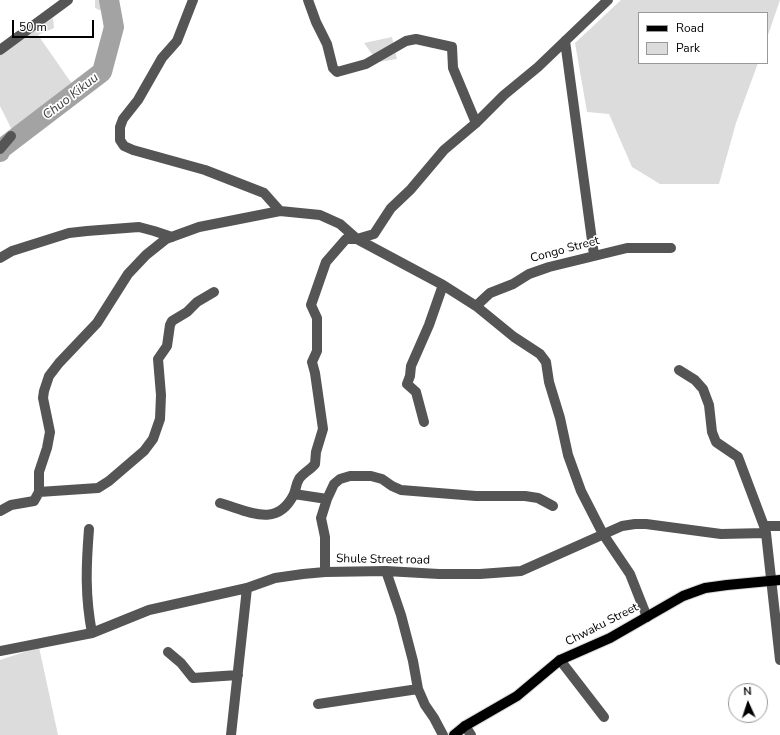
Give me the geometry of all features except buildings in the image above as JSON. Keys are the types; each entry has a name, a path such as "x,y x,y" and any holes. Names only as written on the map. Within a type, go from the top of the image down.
{"main road":[{"name":"Chwaku Street","path":"454,735 465,726 517,696 560,660 610,638 683,596 705,588 776,580"}],"street":[{"path":"0,50 68,0"},
{"path":"193,0 177,41 162,58 138,100 123,119 120,128 120,140 124,146 133,150 205,170 264,193 280,211"},
{"path":"308,0 316,22 327,44 333,68 337,72 366,64 406,41 416,39 452,47 453,68 476,123"},
{"path":"220,503 263,516 281,511 294,494 299,478 315,464 316,452 323,428 316,373 312,362 317,352 317,318 311,305 326,262 346,239 356,239 374,234 391,208 412,189 444,150 476,123 504,95 538,67 608,0"},
{"path":"565,41 594,256"},
{"path":"0,149 11,136"},
{"path":"0,511 11,505 34,501 39,492 39,472 47,448 50,432 43,398 49,376 59,363 97,323 136,264 162,241 199,227 280,211 320,215 340,224 356,239 443,285 476,306 514,337 540,354 546,362 549,382 560,418 568,455 581,491 603,534 630,574 647,617"},
{"path":"0,258 12,251 69,234 88,230 139,228 172,237"},
{"name":"Congo Street","path":"476,306 490,293 512,284 529,274 549,267 627,248 670,248"},
{"path":"424,422 416,392 407,384 411,366 429,325 443,285"},
{"path":"39,492 98,488 109,481 144,451 153,439 160,419 161,395 158,359 167,346 170,325 172,321 187,312 197,302 214,292"},
{"path":"679,370 695,380 703,389 709,405 712,432 716,442 738,457 765,529 776,580 780,660"},
{"path":"325,572 325,537 322,518 327,500 334,484 340,479 361,475 371,476 382,479 400,490 476,496 525,496 538,498 553,506"},
{"path":"294,494 327,500"},
{"name":"Shule Street road","path":"0,651 92,633 149,610 247,588 275,578 325,572 386,571 439,574 480,574 521,571 622,526 640,524 721,534 780,526"},
{"path":"89,529 86,569 88,607 92,633"},
{"path":"386,571 401,615 413,661 418,689 425,705 443,735"},
{"path":"231,735 247,588"},
{"path":"168,652 182,663 193,678 238,675"},
{"path":"560,660 604,717"},
{"path":"318,704 418,689"},
{"path":"465,726 471,735"}],"green space":[{"path":"95,0 119,0 120,9 114,15 117,34 106,49 102,11 95,8"},
{"path":"621,0 780,0 768,35 768,12 638,12 638,64 758,64 736,123 719,184 660,184 632,167 609,114 587,112 575,43"},
{"path":"53,18 54,28 38,35 77,91 15,136 0,106 0,54"},
{"path":"392,37 397,59 378,62 364,43"},
{"path":"39,647 58,735 0,735 0,660"}],"waterway":[{"name":"Chuo Kikuu","path":"0,152 1,149 102,72 114,27 109,0"}]}
